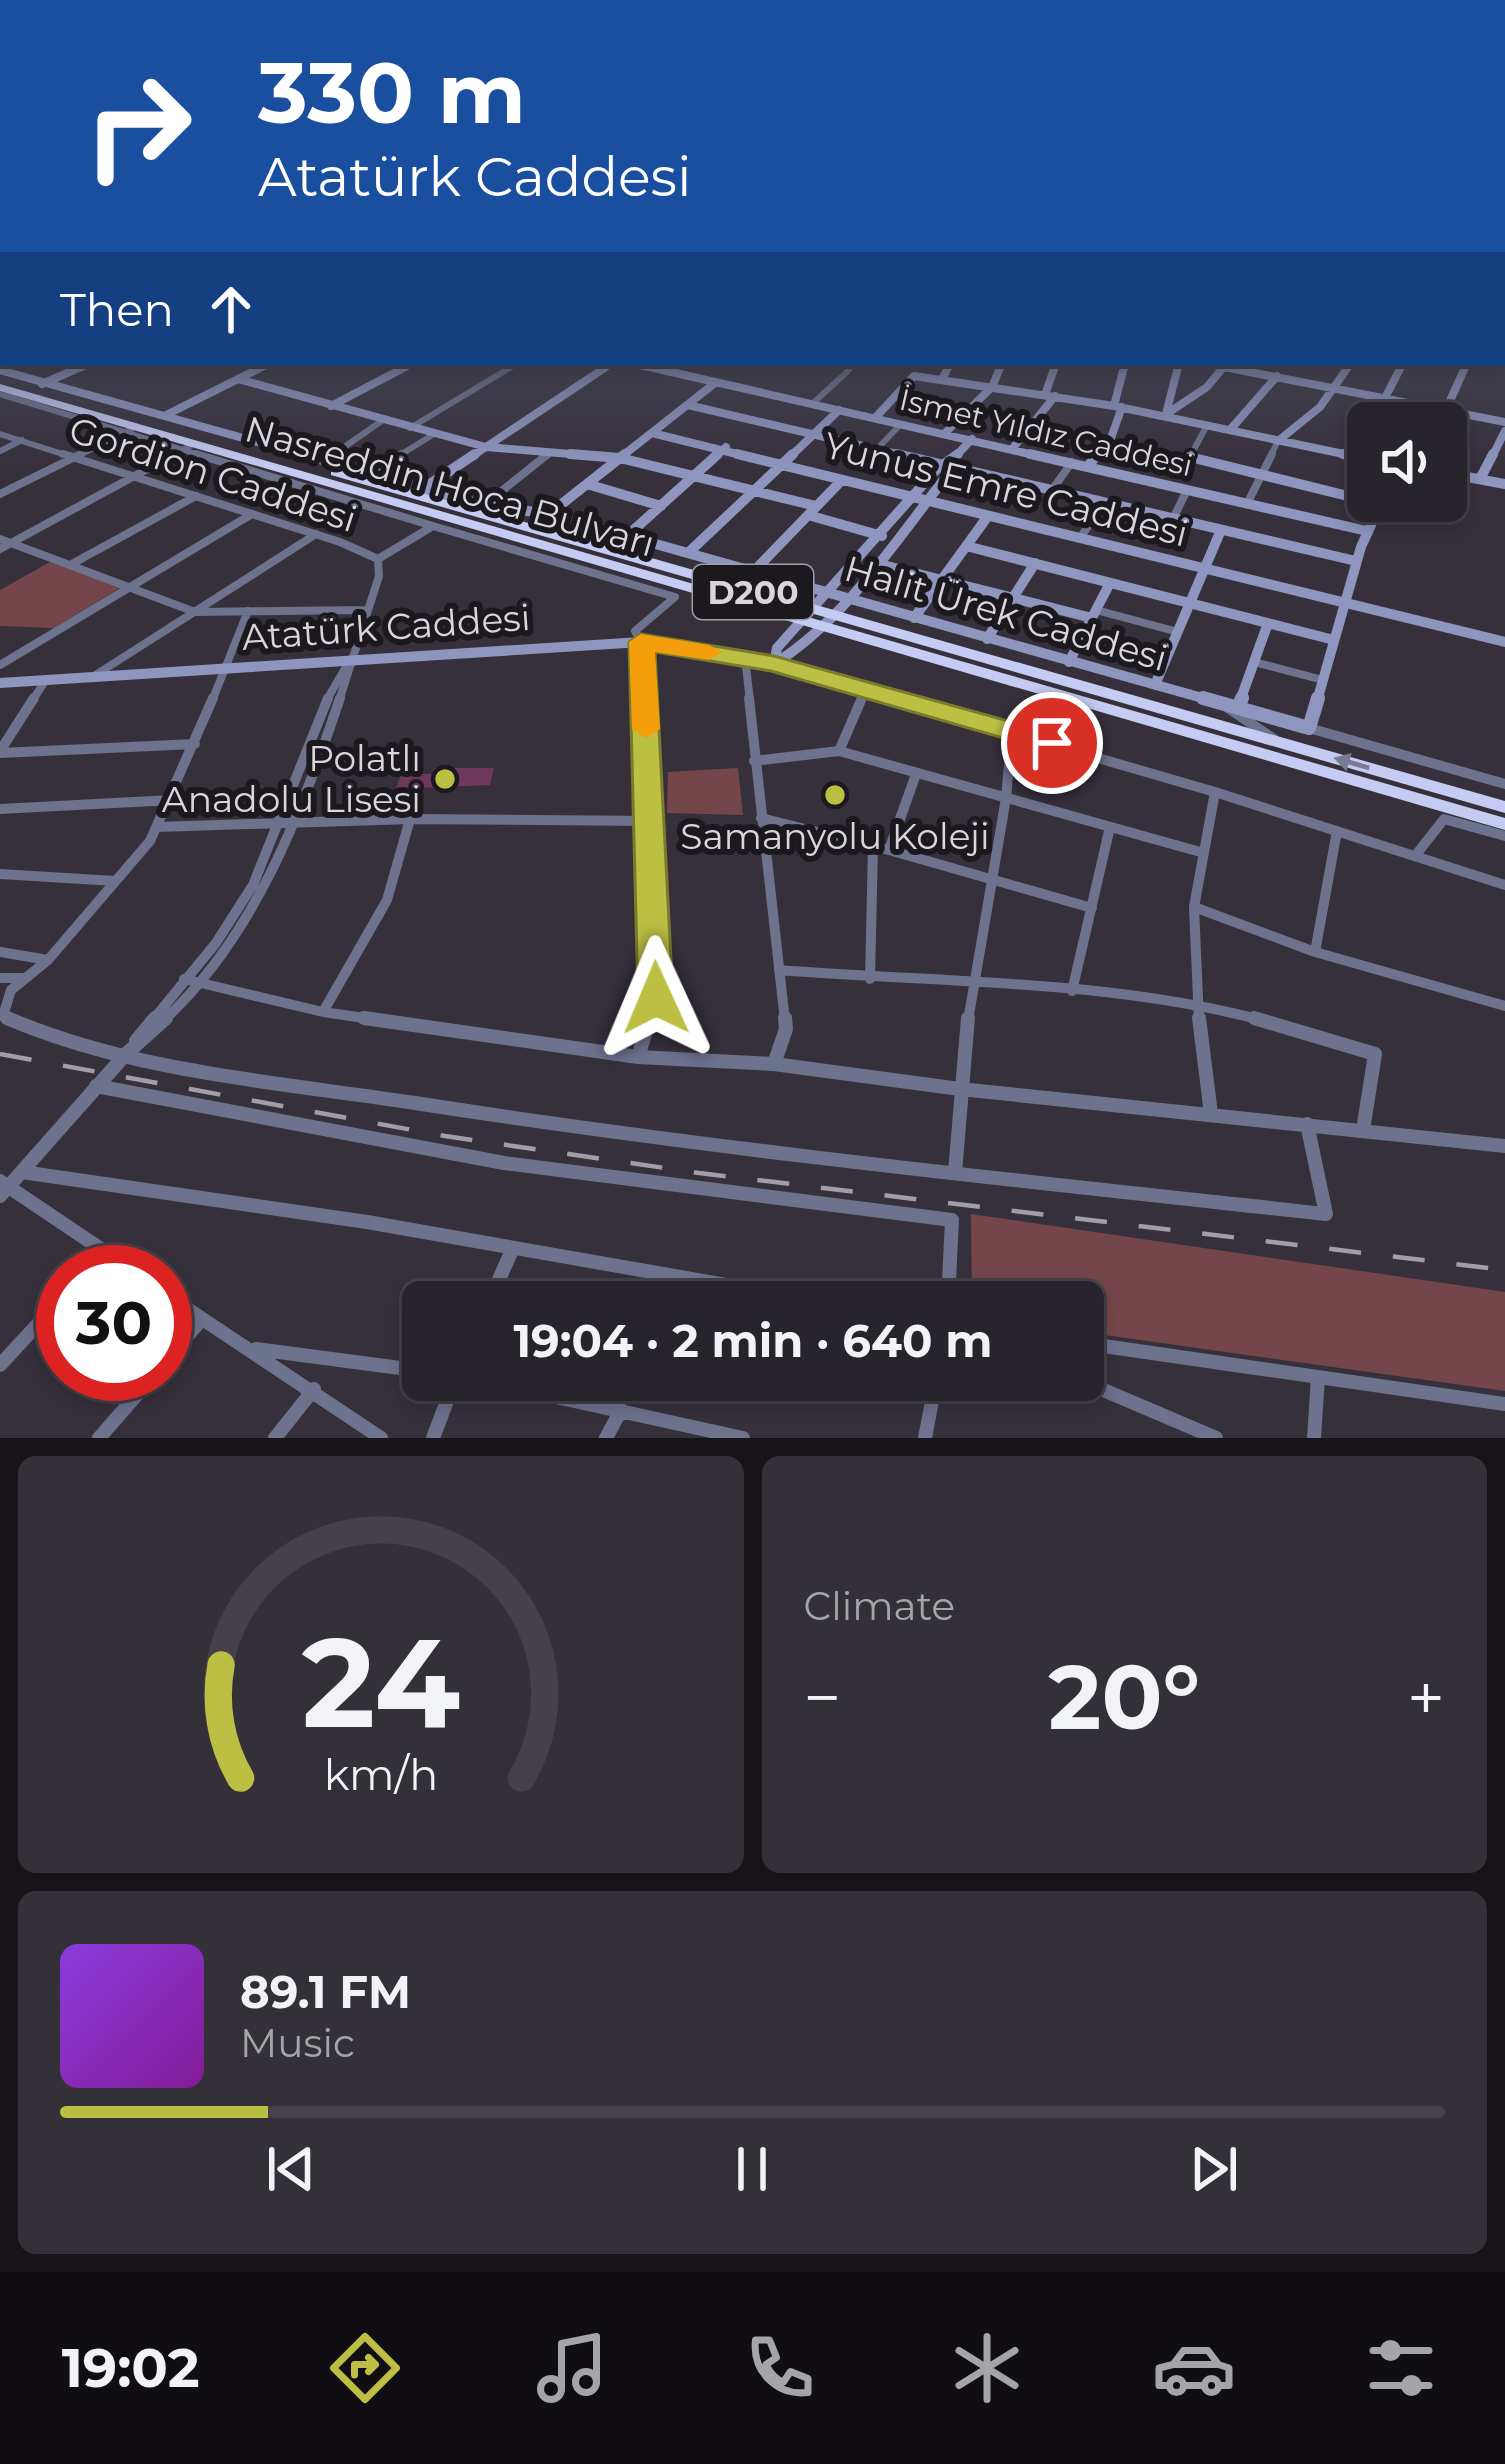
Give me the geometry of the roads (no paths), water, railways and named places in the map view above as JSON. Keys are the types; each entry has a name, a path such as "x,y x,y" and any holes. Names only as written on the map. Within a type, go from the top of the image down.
{"highway":[{"name":"Nasreddin Hoca Bulvarı","path":"0,373 1505,824"},
{"name":"Nasreddin Hoca Bulvarı","path":"3,395 808,614"},
{"name":"Nasreddin Hoca Bulvarı","path":"826,620 1505,807"}],"street":[{"path":"39,385 83,366"},
{"path":"166,415 264,366"},
{"path":"330,406 406,366"},
{"path":"410,428 513,366"},
{"path":"424,488 608,366"},
{"name":"İsmet Yıldız Caddesi","path":"644,366 1366,531"},
{"path":"942,380 949,366"},
{"path":"944,433 992,387 1001,366"},
{"path":"1013,448 1050,396 1056,366"},
{"path":"1088,466 1111,438 1125,366"},
{"path":"1165,415 1178,366"},
{"path":"1165,415 1202,391 1224,366"},
{"path":"1230,366 1401,402"},
{"path":"1247,504 1278,441 1315,413 1348,366"},
{"path":"1385,402 1402,366"},
{"path":"1452,402 1465,366"},
{"path":"812,404 849,370"},
{"path":"875,418 914,376 1118,406 1347,454"},
{"path":"1230,430 1277,376"},
{"path":"238,380 486,447 620,458 754,490 894,539"},
{"path":"548,514 715,383"},
{"name":"Halit Ürek Caddesi","path":"39,385 166,415 484,505 548,514 1309,728"},
{"path":"688,405 1356,561"},
{"path":"688,554 839,410"},
{"path":"1467,417 1505,426 1480,479"},
{"path":"325,460 383,420"},
{"path":"876,450 901,424"},
{"path":"1208,425 1190,457 1347,496"},
{"path":"0,494 133,428"},
{"name":"Yunus Emre Caddesi","path":"655,431 1505,642"},
{"name":"Gordion Caddesi","path":"0,434 316,534 378,559 380,575 338,707 286,821"},
{"path":"371,473 434,434"},
{"path":"947,466 972,439"},
{"path":"0,452 23,440"},
{"path":"0,549 5,541 190,446"},
{"path":"190,446 188,453 676,597 634,631 641,642 656,998 638,1057"},
{"path":"627,536 724,448"},
{"path":"484,505 548,454"},
{"path":"1052,490 1072,462"},
{"name":"Yunus Emre Caddesi","path":"784,463 1082,536"},
{"path":"774,664 777,648 879,535 949,473 947,466"},
{"path":"1467,477 1505,484"},
{"path":"753,572 842,480"},
{"path":"587,484 661,506"},
{"path":"1173,519 1187,490"},
{"path":"70,565 196,496"},
{"path":"774,664 794,655 826,620 894,539 922,496"},
{"path":"1082,536 1104,503"},
{"path":"0,665 252,514"},
{"path":"914,618 988,516"},
{"path":"1369,522 1309,728 1505,784"},
{"path":"378,559 433,526"},
{"path":"1155,685 1221,530"},
{"path":"94,676 316,534"},
{"path":"5,541 195,612 368,610"},
{"path":"966,546 1334,640"},
{"path":"874,563 1178,632"},
{"path":"987,639 1035,563"},
{"path":"1070,662 1110,583"},
{"path":"248,611 157,827 48,960 11,990 3,1016 82,1047 617,1136 1326,1214 1307,1124"},
{"path":"1238,709 1268,623"},
{"name":"Atatürk Caddesi","path":"0,683 641,642 774,664"},
{"path":"745,658 786,1030 774,1064"},
{"path":"1254,662 1323,680"},
{"path":"774,664 1012,730 1505,885"},
{"path":"0,752 46,680"},
{"path":"839,751 865,691"},
{"path":"1221,704 1279,742"},
{"path":"955,1173 971,982 1006,798 1012,730"},
{"path":"0,752 194,744"},
{"path":"754,761 839,751 1204,853"},
{"path":"889,850 916,774"},
{"path":"1211,1114 1197,1005 1194,907 1215,792"},
{"path":"0,809 172,800"},
{"path":"761,818 1091,908"},
{"path":"157,827 410,819 651,821"},
{"path":"323,1012 387,901 410,819"},
{"path":"1414,856 1444,819 1505,836"},
{"path":"126,1054 216,943 253,886 286,821"},
{"path":"96,1245 4,1188 200,981 263,888 286,821"},
{"path":"1072,991 1110,827"},
{"path":"1315,952 1337,831"},
{"path":"870,979 874,846"},
{"path":"0,874 115,881"},
{"path":"1194,907 1315,952 1505,1006"},
{"path":"0,952 48,960"},
{"path":"779,970 971,982 1197,1005 1375,1054 1363,1130"},
{"path":"0,978 26,978"},
{"path":"184,979 323,1012 638,1057 774,1064 960,1089 1505,1146"},
{"path":"96,1086 503,1163 952,1220 949,1281"},
{"path":"22,1172 702,1281"},
{"path":"498,1281 513,1248"},
{"path":"192,1314 314,1389 381,1438"},
{"path":"192,1330 201,1320"},
{"path":"0,1365 36,1326"},
{"path":"1104,1346 1505,1404"},
{"path":"248,1348 402,1368"},
{"path":"1314,1438 1318,1377"},
{"path":"275,1438 314,1389"},
{"path":"1104,1390 1216,1438"},
{"path":"99,1438 131,1401"},
{"path":"434,1438 447,1401"},
{"path":"578,1401 743,1438"},
{"path":"925,1438 932,1401"},
{"path":"606,1438 621,1410"}],"railway":[{"path":"0,1054 445,1136 699,1173 1505,1270"}],"place":[{"name":"Polatlı Anadolu Lisesi","path":"445,779"},
{"name":"Samanyolu Koleji","path":"835,795"}]}
